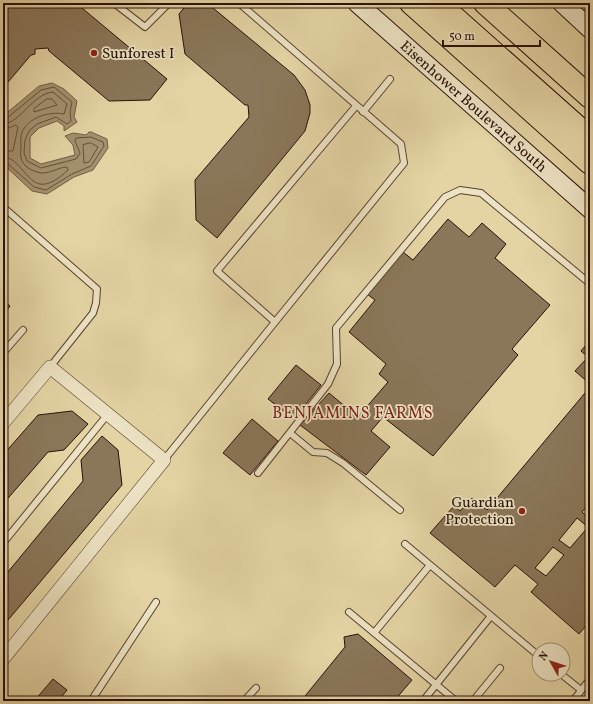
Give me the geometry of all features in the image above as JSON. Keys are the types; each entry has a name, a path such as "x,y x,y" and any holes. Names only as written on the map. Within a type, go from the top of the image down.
{"highway":[{"path":"411,3 590,163"},
{"path":"438,3 590,138"},
{"path":"485,3 590,97"}],"main road":[{"name":"Eisenhower Boulevard South","path":"357,3 590,209"},
{"path":"562,3 590,29"}],"street":[{"path":"3,423 50,367 164,460 3,659"}],"lane":[{"path":"114,3 145,27 169,3"},
{"path":"164,460 404,163 401,144 239,3"},
{"path":"363,112 390,79"},
{"path":"275,322 217,271 356,106"},
{"path":"258,473 328,384 337,364 336,328 445,197 460,190 481,193 588,282"},
{"path":"3,207 97,289 96,303 92,313 50,367"},
{"path":"3,352 23,330"},
{"path":"3,543 108,414"},
{"path":"290,433 313,452 327,453 343,463 400,510"},
{"path":"405,544 531,649"},
{"path":"374,633 430,564"},
{"path":"92,701 156,602"},
{"path":"349,612 456,701"},
{"path":"423,701 491,616"},
{"path":"473,701 500,668"},
{"path":"572,701 590,679"},
{"path":"571,682 581,690"},
{"path":"244,701 256,688"}],"water":[{"path":"52,83 64,89 77,101 74,117 77,122 64,131 64,126 57,121 39,128 30,137 30,158 41,164 75,155 73,145 65,136 73,133 86,135 91,132 107,139 108,148 93,170 74,177 47,194 32,191 3,164 3,116 39,86"}],"building":[{"name":"Sunforest I","path":"5,3 76,3 167,79 150,100 109,101 49,51 48,48 35,49 35,54 31,55 3,88 3,5"},
{"path":"188,3 207,3 294,75 305,90 310,105 310,113 305,131 217,238 196,220 195,180 249,117 248,105 245,105 185,54 179,14"},
{"path":"448,219 469,237 482,223 506,244 495,258 550,305 512,349 518,355 433,456 383,417 371,431 390,447 366,475 300,425 329,393 358,417 388,382 379,374 386,364 349,332 375,300 367,294 403,252 413,260"},
{"path":"3,300 10,306 3,315"},
{"path":"590,340 590,384 575,371 588,357 581,351"},
{"path":"296,365 321,385 294,419 268,399"},
{"name":"Guardian Protection","path":"590,387 590,503 582,512 590,519 590,621 579,634 531,592 538,584 515,565 495,587 430,533 454,506 460,511 472,498 487,510","holes":["577,518 588,527 570,548 559,540","553,547 564,555 546,576 535,568"]},
{"path":"72,411 88,424 64,450 48,452 3,504 3,455 38,415"},
{"path":"252,419 278,441 250,475 223,453"},
{"path":"102,436 118,450 122,485 3,626 3,578 83,481 81,460"},
{"path":"358,634 412,680 394,701 301,701 345,647 344,637"},
{"path":"53,679 67,690 58,701 34,701"}],"place":[{"name":"Sunforest I","path":"94,53"},
{"name":"Guardian Protection","path":"522,511"}],"district":[{"name":"BENJAMINS FARMS","path":"353,412"}]}
